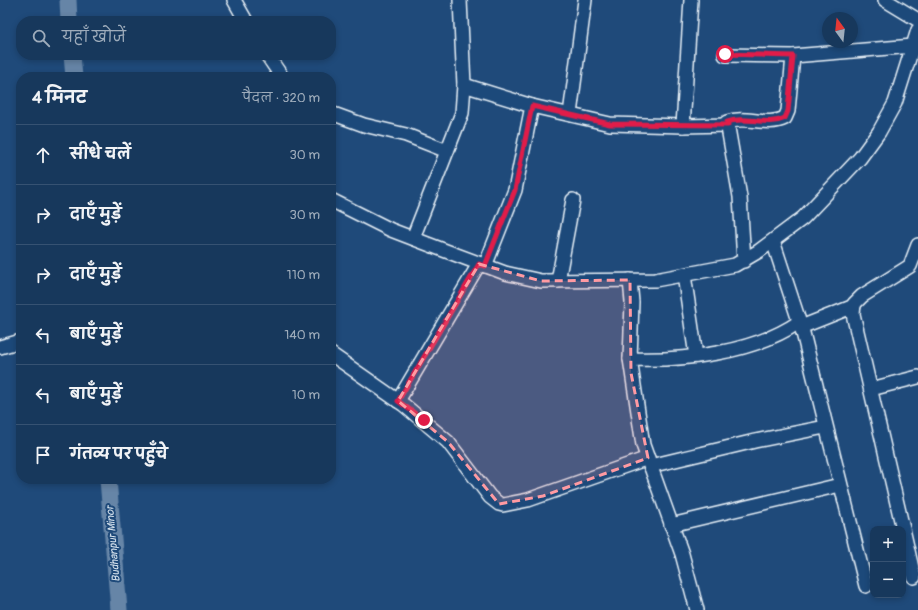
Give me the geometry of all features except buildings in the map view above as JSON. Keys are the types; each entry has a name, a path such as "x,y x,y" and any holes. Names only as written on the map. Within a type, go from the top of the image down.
{"street":[{"path":"234,0 243,16"},
{"path":"413,238 462,113 464,85 460,0"},
{"path":"570,114 585,0"},
{"path":"683,126 691,0"},
{"path":"885,0 918,20"},
{"path":"336,203 367,219 413,238 482,265 526,278 558,281 655,280 718,269 744,261 803,218 860,158 879,132 895,103 918,30"},
{"path":"725,54 793,56 913,46"},
{"path":"744,261 740,197 727,122 732,120 756,122 785,118 788,111 793,56"},
{"path":"270,60 279,72"},
{"path":"464,85 532,106 610,124 683,126 728,125"},
{"path":"398,401 482,265 515,190 532,106"},
{"path":"336,115 364,125 406,135 447,151"},
{"path":"558,281 573,200"},
{"path":"772,241 800,325 866,586"},
{"path":"630,359 649,360 696,356 767,340 800,325 854,306 862,296 914,265 918,245"},
{"path":"684,275 696,356"},
{"path":"630,280 632,302 630,359 640,430 649,462 682,554 697,610"},
{"path":"854,306 853,320 872,389 902,526"},
{"path":"0,347 16,342"},
{"path":"336,358 398,401 448,442 490,497 499,504 506,505 542,496 649,462 825,427"},
{"path":"872,389 918,377"},
{"path":"671,525 840,485"},
{"path":"906,542 914,577"}],"highlighted area":[{"path":"479,264 541,281 630,280 631,373 648,458 543,496 499,504 448,442 398,401"}],"waterway":[{"name":"Budhanpur Minor","path":"68,0 69,16"},
{"name":"Budhanpur Minor","path":"72,60 74,72"},
{"name":"Budhanpur Minor","path":"108,484 119,610"}],"route":[{"path":"424,420 398,401 424,360 479,264 485,266 515,190 532,106 610,124 683,126 728,125 727,122 732,120 756,122 782,120 785,118 788,111 793,56 725,54"}]}
